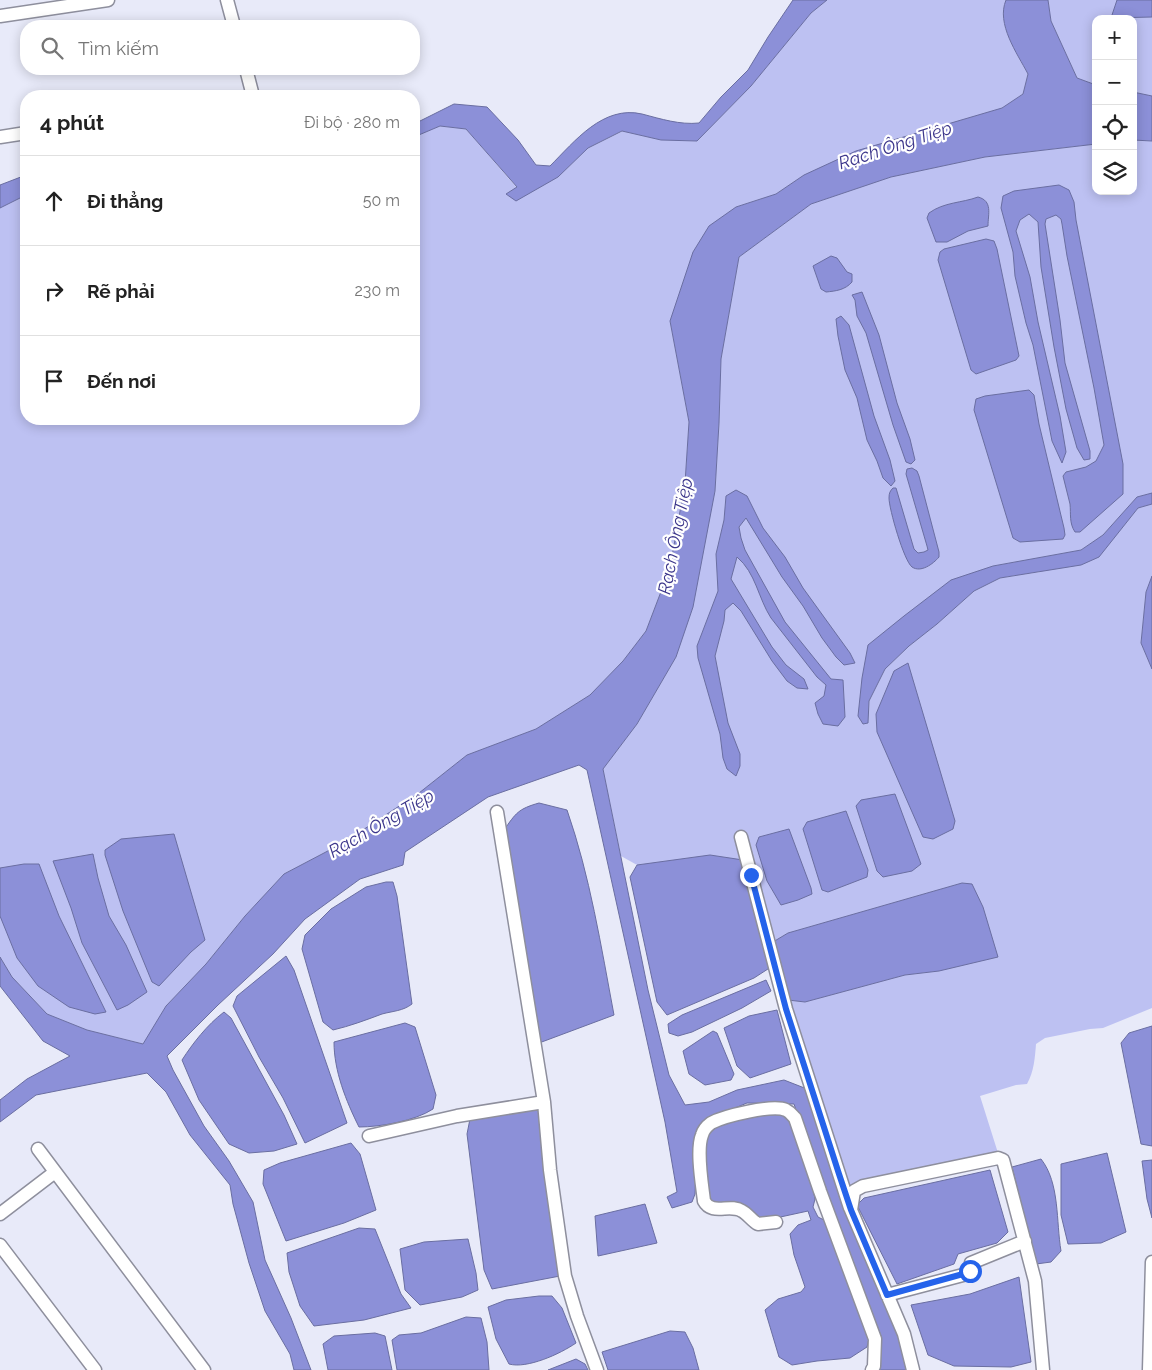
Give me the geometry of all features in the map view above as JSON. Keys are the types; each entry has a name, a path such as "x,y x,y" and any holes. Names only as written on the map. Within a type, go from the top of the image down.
{"street":[{"path":"0,16 108,0"},
{"path":"227,0 232,20"},
{"path":"248,75 251,90"},
{"path":"0,137 20,134"},
{"path":"497,812 544,1102 550,1170 565,1276 577,1316 597,1370"},
{"path":"741,837 786,1009 851,1210 904,1334 913,1370"},
{"path":"369,1136 457,1116 544,1102"},
{"path":"776,1222 758,1224 741,1210 731,1208 714,1209 707,1206 704,1201 700,1161 701,1138 704,1131 711,1124 735,1114 776,1108 788,1110 794,1118 875,1339 874,1366 872,1370"},
{"path":"38,1149 204,1370"},
{"path":"851,1210 854,1191 863,1186 1001,1158 1035,1281 1044,1370"},
{"path":"0,1214 55,1172"},
{"path":"887,1295 963,1274 970,1271 971,1263 1025,1241"},
{"path":"0,1245 95,1370"},
{"path":"1149,1370 1152,1262"}],"shaded area":[{"path":"827,0 1006,0 1004,19 1006,28 1009,38 1028,74 1023,94 1002,108 804,175 776,194 736,207 670,321 689,422 685,483 670,568 646,631 623,661 590,695 536,729 467,755 419,793 343,843 284,874 245,916 206,964 166,1006 144,1044 87,1030 47,1014 12,977 0,957 0,208 20,198 20,425 420,425 420,134 440,126 466,129 517,188 558,177 588,148 623,131 661,140 697,141 751,86 811,13"},
{"path":"1048,0 1152,0 1152,96 1137,93 1137,15 1092,15 1092,84 1077,78 1051,21"},
{"path":"1137,140 1152,141 1152,493 1137,497 1103,535 1081,550 993,566 868,646 868,723 869,701 885,669 974,591 1000,578 1040,572 1120,530 1138,508 1152,504 1152,576 1146,592 1141,643 1152,669 1152,1008 1103,1028 1045,1038 1036,1044 1033,1069 1027,1084 1016,1085 980,1096 998,1153 850,1192 788,1000 805,1002 905,975 939,971 962,883 788,933 773,942 743,860 637,865 621,856 603,769 637,724 676,657 715,491 721,359 739,257 811,204 891,177 985,157 1092,144 1092,195 1137,195"}],"water":[{"path":"793,0 827,0 811,13 751,86 697,141 661,140 622,131 588,148 558,177 516,201 506,194 517,187 466,129 440,126 420,134 420,121 454,104 487,107 518,140 536,165 550,166 591,127 615,115 628,113 642,114 663,120 699,123 748,70"},
{"name":"Rạch Ông Tiệp","path":"1006,0 1048,0 1051,21 1077,78 1092,84 1092,144 985,157 891,177 811,204 739,257 721,359 715,491 693,607 676,657 637,724 603,769 648,990 669,1075 685,1105 709,1102 737,1090 784,1080 807,1089 899,1335 909,1370 877,1370 881,1336 819,1178 794,1104 747,1103 711,1118 698,1133 695,1194 692,1202 672,1208 667,1197 677,1192 665,1122 587,770 579,765 488,797 405,852 403,865 360,879 305,919 273,954 167,1056 204,1126 229,1161 253,1202 265,1260 291,1318 311,1370 294,1370 290,1354 265,1311 249,1263 233,1204 230,1185 190,1135 166,1092 147,1073 36,1095 0,1122 0,1100 27,1079 70,1056 43,1041 0,986 0,957 12,977 47,1014 87,1030 143,1044 166,1006 206,964 245,916 284,874 343,843 419,793 467,755 536,729 590,695 623,661 646,631 670,568 685,483 689,422 670,321 693,252 709,226 736,207 776,194 804,175 856,151 1002,108 1023,94 1028,74 1009,38 1004,19"},
{"path":"1117,0 1152,0 1152,17 1112,15"},
{"path":"1137,93 1152,96 1152,141 1137,140"},
{"path":"20,177 20,198 0,208 0,185"},
{"path":"1059,185 1069,190 1074,202 1123,464 1123,494 1080,532 1075,532 1072,525 1070,504 1063,476 1066,472 1086,467 1096,461 1104,445 1061,219 1056,215 1046,219 1045,224 1065,363 1090,451 1090,459 1084,460 1077,448 1066,409 1041,267 1038,222 1029,214 1020,220 1016,231 1030,277 1038,322 1060,416 1066,452 1062,463 1052,441 1033,345 1015,276 1013,252 1001,208 1003,196 1014,191"},
{"path":"978,197 983,199 988,205 988,226 968,231 947,242 936,242 927,218 929,213 947,205"},
{"path":"986,239 994,241 997,249 1019,356 1016,360 976,374 971,370 938,260 940,252 944,249"},
{"path":"831,256 837,258 847,272 852,274 852,282 837,291 826,292 821,289 813,266"},
{"path":"862,292 879,335 897,403 910,439 915,460 911,464 906,462 866,333 857,316 855,300 852,295"},
{"path":"841,316 849,325 874,416 890,460 895,481 891,486 883,478 867,440 857,398 845,370 836,319"},
{"path":"1029,390 1034,395 1039,424 1064,528 1065,535 1063,539 1020,542 1013,538 974,410 976,399"},
{"path":"912,468 917,471 919,476 939,552 939,557 934,562 927,567 919,569 912,567 905,555 894,523 889,498 891,490 896,488 914,549 918,553 928,550 906,474 907,469"},
{"path":"736,490 747,496 763,528 785,557 803,588 850,653 855,663 844,665 836,657 782,577 746,518 739,527 745,550 785,622 831,679 843,680 845,717 838,726 823,724 815,703 824,696 826,685 817,677 771,618 753,578 737,557 731,579 772,647 786,665 804,679 808,689 797,688 787,681 772,661 741,611 733,603 725,610 715,656 728,723 740,754 740,766 736,776 727,769 723,758 720,734 698,658 697,646 718,591 716,554 724,520 726,496"},
{"path":"1152,493 1152,504 1138,508 1099,557 1081,565 1000,578 974,591 885,669 869,701 868,723 863,724 858,716 868,645 904,616 951,580 993,566 1081,550 1103,535 1137,497"},
{"path":"1152,576 1152,669 1141,643 1146,592"},
{"path":"908,663 955,821 953,829 933,839 923,837 877,732 876,714 894,671"},
{"path":"895,794 921,864 912,871 883,877 877,871 856,806 861,800"},
{"path":"539,803 567,810 589,886 614,1015 539,1043 504,830 518,812"},
{"path":"846,811 868,870 867,877 828,892 822,890 803,829 807,822"},
{"path":"789,829 812,894 781,905 767,881 756,845 759,837"},
{"path":"174,834 205,940 159,986 152,982 123,911 105,850 121,839"},
{"path":"93,854 109,916 126,945 147,992 117,1010 82,943 53,861"},
{"path":"710,855 743,860 771,967 754,978 667,1015 657,1002 630,877 637,865"},
{"path":"24,864 39,864 59,916 106,1012 95,1014 69,1007 38,986 17,958 0,916 0,868"},
{"path":"393,882 397,896 412,1004 333,1030 323,1022 302,949 305,935 331,909 366,887"},
{"path":"962,883 972,884 983,907 998,957 939,971 905,975 805,1002 788,1000 773,942 788,933"},
{"path":"286,956 294,970 347,1123 305,1143 233,1006 237,996"},
{"path":"766,980 771,991 742,1008 692,1032 678,1036 669,1033 668,1024 682,1015"},
{"path":"777,1010 791,1064 750,1078 737,1066 724,1028 749,1016"},
{"path":"224,1012 231,1018 284,1115 297,1144 274,1151 249,1153 229,1144 199,1100 182,1060 201,1034"},
{"path":"405,1023 415,1027 436,1095 433,1109 417,1117 397,1122 359,1127 342,1086 336,1064 334,1042"},
{"path":"1152,1026 1152,1146 1141,1144 1121,1043 1129,1033"},
{"path":"713,1031 717,1033 734,1074 731,1080 705,1085 689,1074 683,1051"},
{"path":"540,1107 560,1276 492,1289 484,1270 467,1134 470,1119"},
{"path":"774,1109 791,1115 813,1189 815,1199 813,1207 818,1217 824,1220 870,1335 867,1347 850,1358 792,1365 779,1357 765,1310 778,1299 801,1292 805,1287 794,1255 790,1234 798,1225 811,1220 808,1211 762,1221 715,1208 705,1191 703,1142 709,1129"},
{"path":"351,1143 360,1154 376,1210 344,1223 286,1241 263,1184 264,1170 280,1163"},
{"path":"1107,1153 1126,1232 1101,1243 1068,1244 1061,1215 1061,1164"},
{"path":"1041,1159 1047,1169 1054,1191 1061,1251 1051,1262 1036,1264 1012,1167"},
{"path":"1152,1160 1152,1218 1147,1199 1142,1161"},
{"path":"990,1170 1008,1232 997,1243 958,1254 954,1264 897,1284 857,1205 864,1198"},
{"path":"645,1204 657,1243 598,1256 595,1216"},
{"path":"359,1228 375,1229 401,1294 411,1308 364,1320 314,1326 300,1306 289,1272 287,1253"},
{"path":"468,1239 478,1290 462,1297 420,1305 405,1290 400,1249 424,1242"},
{"path":"1019,1277 1031,1362 1011,1367 954,1366 928,1355 911,1305 970,1294"},
{"path":"552,1296 562,1308 576,1343 553,1356 534,1362 516,1365 509,1364 496,1339 488,1307 506,1300"},
{"path":"466,1317 481,1318 487,1342 489,1370 397,1370 392,1340 399,1335 421,1333"},
{"path":"670,1331 685,1332 693,1348 699,1370 608,1370 602,1352"},
{"path":"375,1333 385,1336 392,1370 328,1370 323,1344 334,1336"},
{"path":"576,1359 585,1364 588,1370 548,1370"}],"route":[{"path":"751,875 786,1009 839,1174 851,1210 887,1295 970,1271"}]}
